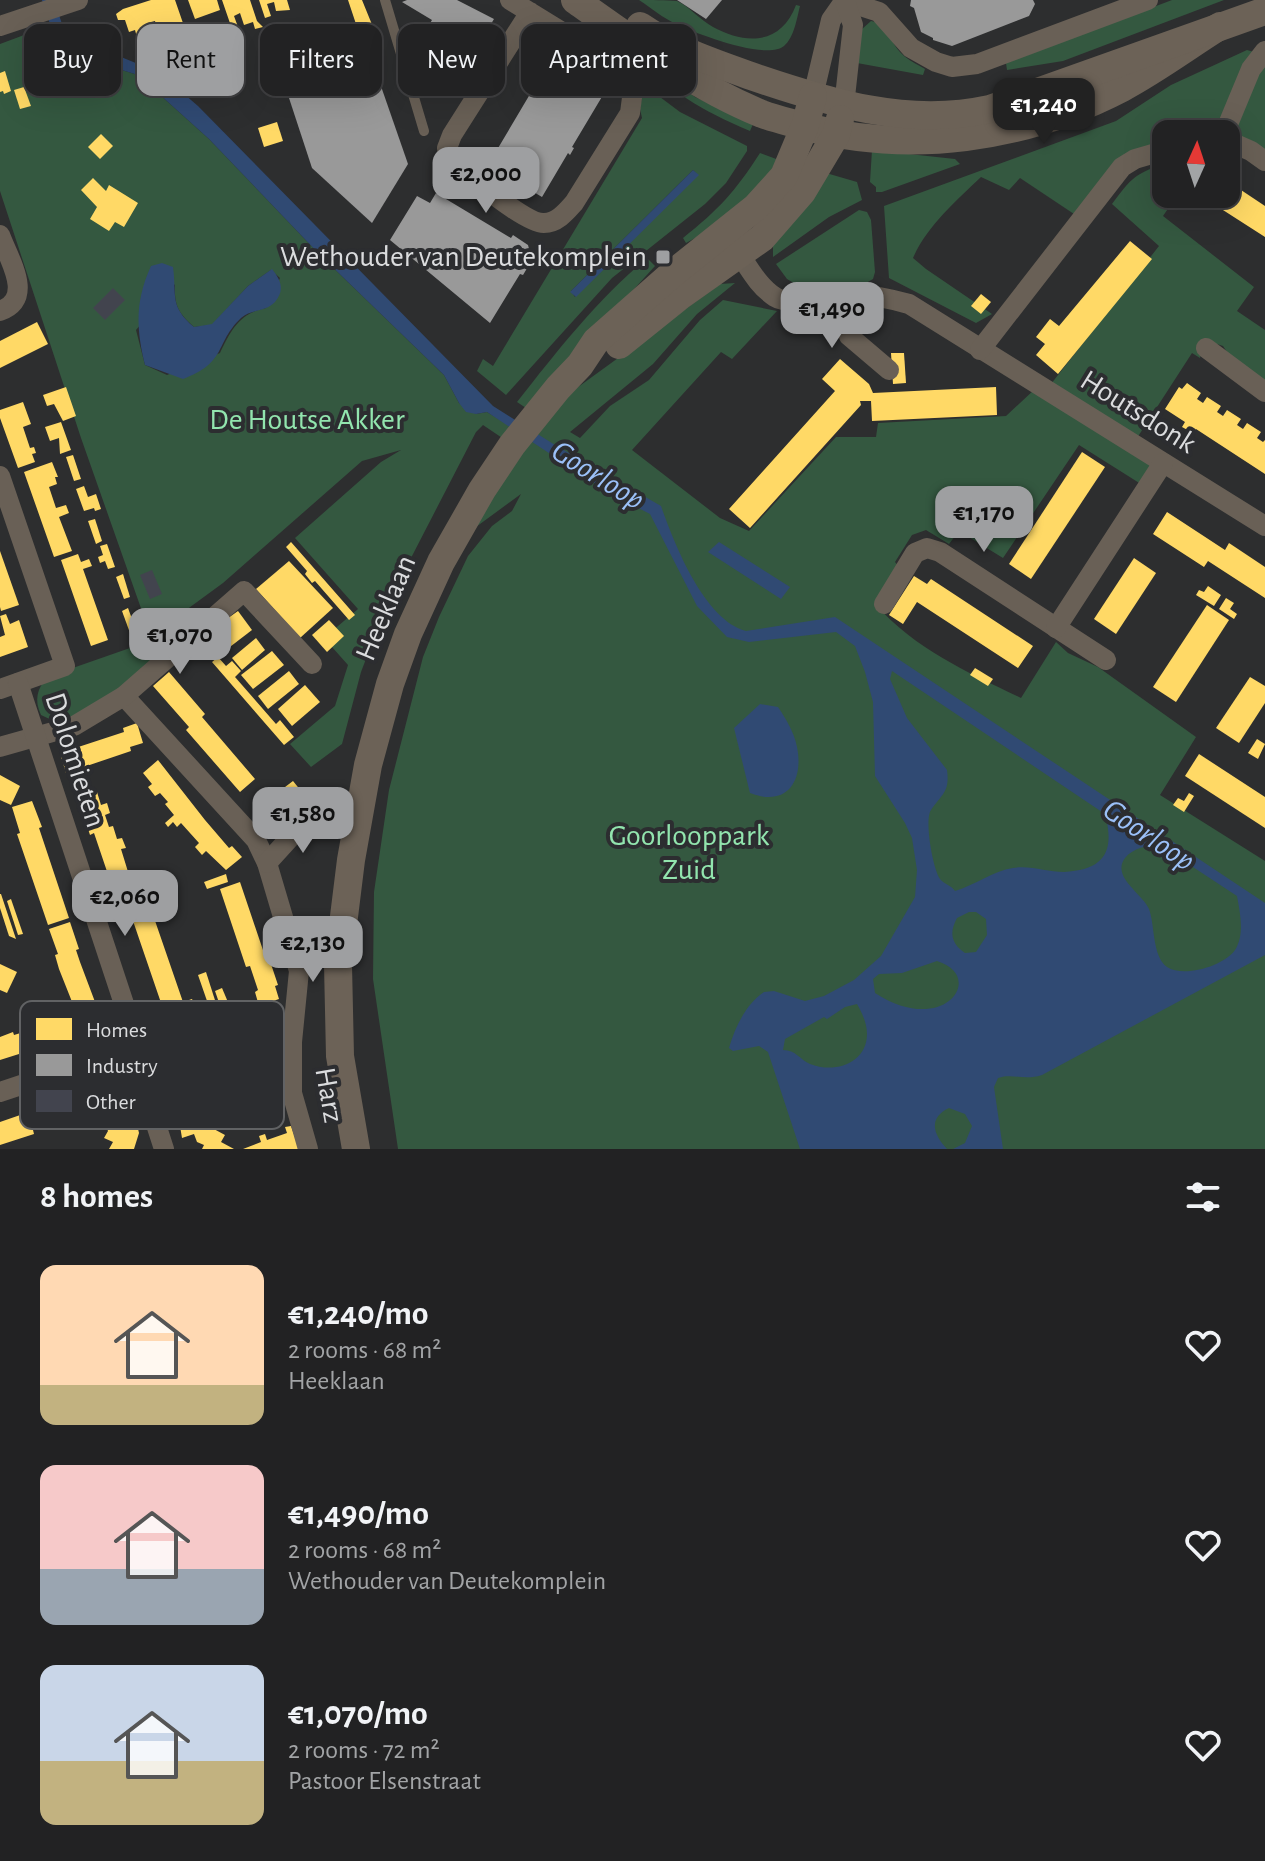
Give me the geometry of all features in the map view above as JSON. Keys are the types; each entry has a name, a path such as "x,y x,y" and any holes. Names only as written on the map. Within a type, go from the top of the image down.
{"main road":[{"path":"575,0 652,55 722,96 765,116 836,135 913,141 974,137 1057,114 1122,88 1220,26"},
{"path":"603,0 654,36 722,66 844,106 929,116 961,115 990,109 1265,11"},
{"name":"Heeklaan","path":"732,244 756,207 784,176 805,126 813,96"},
{"name":"Heeklaan","path":"356,1149 340,1056 338,965 351,860 368,765 390,684 408,634 441,562 512,445 580,365 596,341 672,274 732,244 762,238 802,192 836,135 844,106"},
{"name":"Heeklaan","path":"346,917 356,1037 376,1149"}],"street":[{"path":"510,0 530,12 624,70 633,90 630,113 574,203 563,216 543,223 524,217 450,160 447,148 452,135 530,12"},
{"path":"845,1 879,12 911,48 952,67 977,64 1148,0"},
{"path":"813,96 831,20 845,1"},
{"path":"844,106 853,25 845,1"},
{"path":"0,26 74,2"},
{"path":"1230,120 1251,69 1265,51"},
{"path":"1240,146 1265,161"},
{"path":"732,244 753,275 776,298 795,300 850,294 878,296 909,304 980,350 1122,167 1152,154"},
{"path":"0,235 19,286 18,298 12,307 0,311"},
{"path":"850,294 849,336 889,370"},
{"path":"1206,348 1265,392"},
{"name":"Houtsdonk","path":"980,350 1163,463 1263,519"},
{"path":"1056,628 1163,463"},
{"path":"0,476 65,666 9,686"},
{"path":"884,604 915,553 927,548 940,552 1106,660"},
{"path":"0,747 74,726 124,696 244,591 312,664"},
{"name":"Dolomieten","path":"9,686 37,738 123,1001"},
{"name":"Harz","path":"124,696 256,840 267,863 299,971 292,1042 292,1093 308,1149"},
{"path":"267,863 308,818"},
{"path":"0,1092 20,1085"},
{"name":"Dolomieten","path":"158,1129 164,1149"}],"lane":[{"path":"385,0 424,131"}],"green space":[{"path":"639,0 677,1 713,27 738,37 750,38 772,34 781,28 796,5 800,6 790,38 784,46 775,50 730,44 696,32 696,24 677,24"},
{"path":"1172,0 1224,0 1063,61 1007,70 1006,63"},
{"path":"871,21 886,30 898,50 925,69 923,75 857,63 861,30"},
{"name":"Goorlooppark Zuid","path":"24,35 24,96 121,96 121,70 137,75 137,96 161,96 209,139 320,255 444,375 459,403 476,414 487,412 533,440 563,398 720,284 735,283 697,314 653,364 570,432 580,438 610,406 649,380 700,320 723,300 777,311 732,359 721,352 632,450 720,518 749,531 836,437 876,437 878,423 1006,416 1035,389 1156,469 1144,486 1079,445 1003,558 959,531 949,544 926,530 912,535 895,562 900,568 876,605 925,647 1021,698 1056,642 1068,653 1098,667 1196,737 1160,795 1265,861 1265,1149 398,1149 373,979 374,892 389,790 423,657 439,617 468,556 492,526 512,511 521,494 465,535 523,452 483,425 476,432 374,638 361,672 342,744 311,767 290,744 335,706 348,665 324,638 358,609 295,538 381,462 401,450 362,461 223,583 182,613 149,631 81,438 0,191 0,44","holes":["271,270 280,278 266,308 243,318 220,353 167,375 145,365 136,330 175,284 175,298 184,317 194,327 212,325 248,286"]},
{"path":"1247,50 1254,52 1223,120 1152,120 1152,150 1083,220 1020,178 1009,190 981,177 953,204 934,224 913,258 992,314 976,323 889,278 884,206 1116,121 1171,85"},
{"path":"1265,64 1265,154 1240,136 1239,120 1252,83"},
{"path":"642,96 659,96 680,112 747,146 747,151 726,183 705,204 612,278 506,395 477,371 483,359 493,366 642,118","holes":["693,170 698,175 575,297 571,291"]},
{"path":"684,96 694,96 753,124 750,131 716,115"},
{"path":"872,150 955,159 960,164 876,192 876,187 870,182"},
{"path":"760,153 779,160 736,216 686,243 683,238 725,200"},
{"path":"1152,168 1152,208 1168,208 1163,216 1254,287 1237,311 1265,330 1265,384 1229,355 1223,346 1217,344 1202,349 1200,358 1192,353 1137,438 1051,384 1159,246 1112,204 1135,178"},
{"path":"826,173 857,182 862,200 829,217 773,257 773,246"},
{"path":"859,210 867,212 871,220 873,279 866,283 799,286 787,279 776,264"},
{"path":"647,258 655,266 526,408 517,402 594,309"},
{"path":"150,641 155,661 116,696 58,723 41,715 38,695 47,677"}],"water":[{"path":"42,0 54,0 62,24 50,24"},
{"path":"121,57 137,64 137,75 121,70"},
{"name":"Goorloop","path":"161,96 186,96 198,106 493,406 661,506 693,578 717,612 731,624 746,631 835,617 1265,903 1265,955 1042,1075 998,1078 994,1087 1003,1149 953,1149 965,1143 972,1126 965,1114 949,1108 935,1121 938,1138 947,1149 800,1149 768,1052 759,1046 733,1051 729,1048 738,1024 747,1009 764,992 774,991 805,1001 824,996 854,980 881,956 915,897 917,870 912,838 875,776 873,702 855,646 836,632 749,642 727,637 697,606 650,514 611,494 487,412 466,412 444,375 320,255 209,139","holes":["892,671 1105,814 1109,838 1104,856 1098,863 1064,872 1013,868 955,891 942,881 932,855 928,824 931,810 946,788 947,770 907,718 890,679","1158,844 1237,896 1240,937 1235,950 1222,961 1193,971 1174,970 1162,962 1156,948 1149,909 1122,872 1128,855 1140,848","976,912 986,919 987,935 976,952 965,953 954,941 952,933 957,918","937,961 952,969 958,979 958,990 951,1000 938,1007 921,1009 900,1005 875,993 873,979 879,974 902,973","857,1004 865,1022 866,1044 856,1059 839,1067 820,1067 791,1051 783,1050 785,1039 845,1007"]},
{"path":"693,170 699,175 576,297 570,292"},
{"path":"162,263 173,267 177,306 194,327 212,324 248,286 272,269 281,289 271,305 241,318 207,366 183,379 145,365 142,352 139,315 142,291 151,266"},
{"path":"719,542 790,587 781,599 708,552"},
{"path":"760,704 778,707 797,747 798,771 795,781 783,794 774,797 750,793 734,728"}],"building: Homes":[{"path":"151,0 175,0 183,24 156,24 155,21 137,24 137,37 135,30 129,32 125,20 118,20 116,14"},
{"path":"188,0 217,0 220,10 195,19"},
{"path":"222,0 250,0 260,28 255,29 253,22 244,25 240,13 234,16 237,24 230,24"},
{"path":"259,0 287,0 290,10 276,11 274,2 267,4 271,16 265,18"},
{"path":"348,0 362,0 372,24 356,24"},
{"path":"5,71 11,91 4,94 0,92 0,73"},
{"path":"24,87 24,96 27,96 31,106 20,109 14,90"},
{"path":"277,122 283,141 264,147 258,128"},
{"path":"101,134 113,146 100,159 88,147"},
{"path":"93,178 106,191 109,185 138,203 124,227 115,222 109,231 90,219 97,207 81,190"},
{"path":"1240,189 1265,206 1265,237 1220,208 1240,208"},
{"path":"1130,241 1152,259 1058,374 1036,355 1045,344 1036,337 1050,319 1059,326"},
{"path":"981,294 991,302 981,314 971,306"},
{"path":"37,322 48,344 0,368 0,341"},
{"path":"891,353 904,353 906,383 893,384"},
{"path":"840,359 869,384 873,393 996,387 997,415 872,421 871,401 860,401 861,405 750,528 729,509 835,391 822,379"},
{"path":"1187,383 1201,393 1197,399 1203,403 1207,397 1221,406 1217,412 1223,416 1227,410 1241,419 1237,425 1243,429 1247,423 1261,432 1257,438 1263,442 1265,440 1265,474 1196,429 1193,433 1182,427 1185,422 1165,409 1179,387 1182,389"},
{"path":"66,387 76,416 63,421 54,404 47,406 43,395"},
{"path":"23,402 31,424 23,427 30,448 34,447 36,453 32,454 35,462 18,468 0,410"},
{"path":"61,422 71,450 60,454 59,438 50,441 45,427"},
{"path":"1082,452 1105,467 1031,579 1009,564"},
{"path":"73,455 81,479 74,481 66,457"},
{"path":"52,462 58,477 55,477 57,484 49,487 56,508 66,505 69,513 59,517 72,551 54,557 24,472"},
{"path":"84,486 88,497 96,494 101,509 84,511 76,489"},
{"path":"1167,512 1225,550 1229,543 1265,567 1265,598 1208,561 1204,567 1153,534"},
{"path":"95,519 102,541 96,544 88,521"},
{"path":"291,542 355,615 349,620 305,574 307,571 286,547"},
{"path":"107,544 115,567 108,569 105,561 100,563 98,557 103,555 100,546"},
{"path":"0,551 19,605 1,611 0,607"},
{"path":"78,554 81,562 89,559 92,566 83,569 108,640 91,646 61,560"},
{"path":"1134,558 1156,573 1116,634 1094,619"},
{"path":"289,561 333,608 300,638 256,589"},
{"path":"123,574 130,597 124,599 116,577"},
{"path":"914,576 927,584 931,579 1033,646 1018,668 917,602 903,624 889,615"},
{"path":"1208,586 1221,595 1214,606 1196,595"},
{"path":"1226,598 1234,603 1230,609 1237,614 1234,619 1219,609"},
{"path":"1207,605 1229,620 1176,702 1153,687"},
{"path":"128,608 136,630 130,633 122,611"},
{"path":"238,611 252,630 222,653 207,633"},
{"path":"6,614 10,624 19,620 28,647 0,657 0,637 5,635 0,616"},
{"path":"329,620 344,636 327,652 312,635"},
{"path":"256,638 265,650 242,670 232,658"},
{"path":"272,651 284,665 253,689 241,675"},
{"path":"218,657 226,666 232,661 241,671 235,677 276,724 280,720 294,737 284,745 212,662"},
{"path":"975,668 993,679 988,686 970,675"},
{"path":"289,671 299,684 268,709 258,696"},
{"path":"169,672 205,714 202,717 255,779 240,792 186,730 189,727 153,686"},
{"path":"1250,677 1265,686 1265,703 1239,743 1216,728"},
{"path":"305,685 320,702 292,726 278,709"},
{"path":"137,723 143,743 130,747 131,751 66,773 60,753 124,732 123,728"},
{"path":"1257,739 1265,744 1258,759 1248,753"},
{"path":"1199,754 1265,797 1265,828 1185,776"},
{"path":"158,760 229,848 232,846 242,857 226,870 206,851 202,855 195,847 199,843 181,823 177,827 173,822 168,827 165,823 174,815 160,793 155,796 148,787 152,784 143,773"},
{"path":"0,775 20,786 11,805 0,800"},
{"path":"293,781 306,797 266,836 253,820 264,811 259,805 269,796 274,802 284,793 281,790"},
{"path":"97,792 101,805 107,803 110,813 105,815 109,827 113,826 117,839 122,838 126,848 121,849 129,875 134,873 138,883 133,885 139,912 119,919 114,905 118,904 94,833 90,835 78,798"},
{"path":"1189,793 1194,796 1184,812 1173,805 1178,798 1184,801"},
{"path":"32,801 69,918 48,925 17,834 20,833 12,807"},
{"path":"226,874 228,882 207,889 204,882"},
{"path":"240,882 278,985 275,986 279,999 258,1001 255,992 258,990 250,966 246,967 220,889"},
{"path":"0,894 16,939 9,936 0,908"},
{"path":"11,899 23,934 18,935 7,901"},
{"path":"152,912 183,1001 160,1001 132,918"},
{"path":"70,922 79,949 76,950 95,1001 72,1001 59,969 55,955 58,954 49,929"},
{"path":"0,964 17,972 7,993 0,990"},
{"path":"206,972 215,1001 207,1001 198,975"},
{"path":"222,988 228,1001 218,1001 215,991"},
{"path":"13,1032 14,1035 20,1033 20,1057 19,1054 0,1060 0,1037"},
{"path":"20,1115 20,1129 36,1129 34,1134 0,1145 0,1122"},
{"path":"291,1126 299,1149 243,1149 261,1142 259,1136 265,1134 267,1140 287,1133 285,1127"},
{"path":"138,1129 134,1149 109,1149 113,1142 104,1138 108,1131"},
{"path":"180,1129 214,1129 225,1135 221,1142 234,1149 202,1149 204,1145 197,1142 194,1134 182,1138"}],"building: Industry":[{"path":"457,0 494,19 491,24 430,24 432,20 402,2"},
{"path":"677,0 722,0 706,19"},
{"path":"911,0 1033,0 1035,4 1029,16 952,46 921,32 914,8 910,6"},
{"path":"382,89 408,164 372,223 312,168 289,98 382,96"},
{"path":"529,96 602,96 570,155 568,153 542,197 488,165"},
{"path":"436,193 528,245 532,260 490,323 390,240 417,196 430,203"}],"building: Other":[{"path":"113,288 125,300 105,320 93,308"},
{"path":"152,570 162,594 150,599 140,575"}],"place":[{"name":"Wethouder van Deutekomplein","path":"663,257"}],"park label":[{"name":"De Houtse Akker","path":"307,420"}]}
